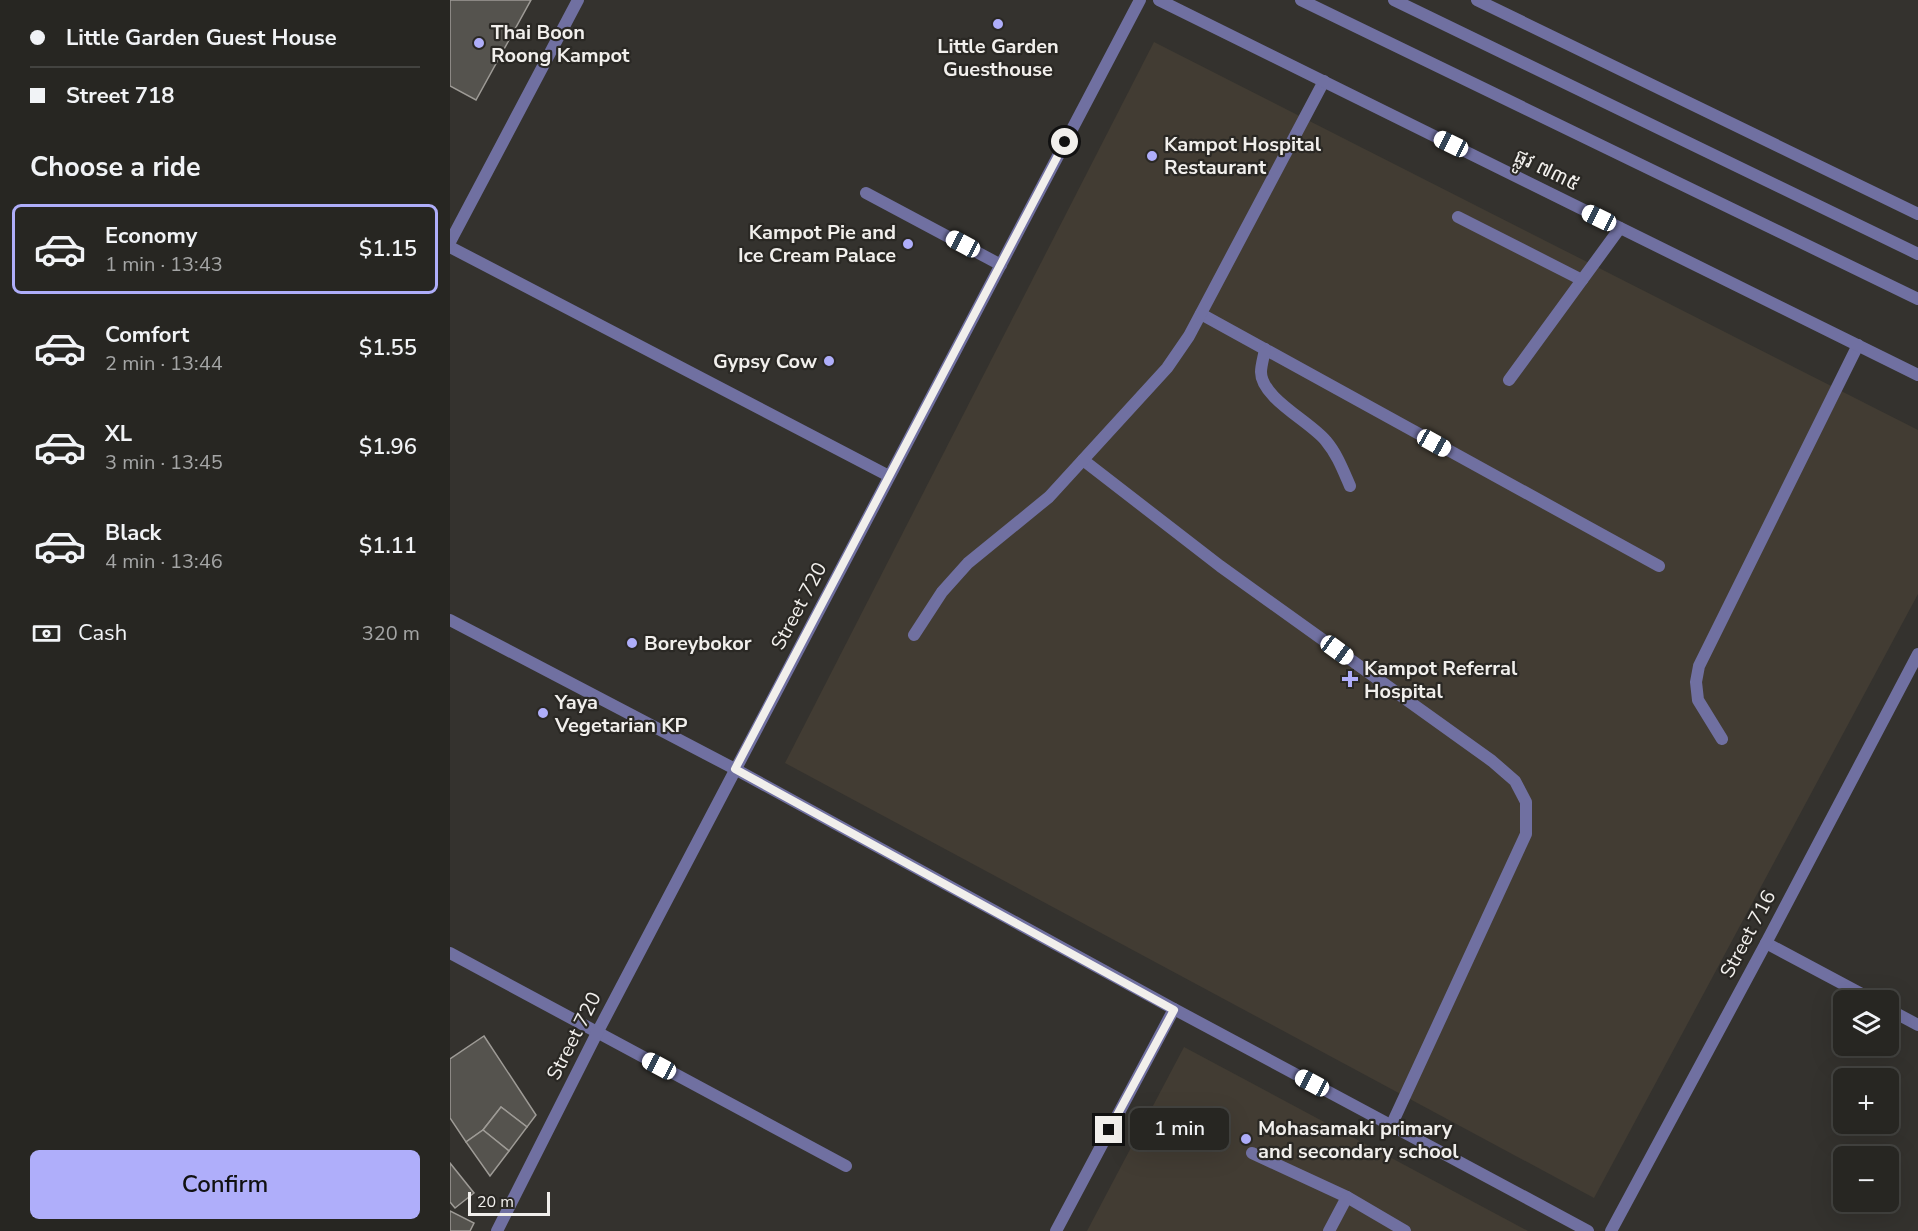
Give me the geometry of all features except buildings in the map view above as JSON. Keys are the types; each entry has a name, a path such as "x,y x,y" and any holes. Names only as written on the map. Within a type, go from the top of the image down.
{"street":[{"path":"450,242 578,0"},
{"name":"Street 720","path":"496,1231 735,769 1140,0"},
{"name":"ផ្លូវ ៧៣៥","path":"1159,0 1918,375"},
{"path":"1301,0 1918,299"},
{"path":"1394,0 1918,254"},
{"path":"1477,0 1918,214"},
{"path":"914,634 942,592 968,563 1049,497 1167,368 1189,336 1324,81"},
{"path":"866,194 1001,265"},
{"path":"1458,217 1582,280"},
{"path":"1509,380 1620,228"},
{"path":"450,247 890,476"},
{"path":"1201,314 1659,566"},
{"path":"1722,739 1698,700 1696,682 1699,666 1858,345"},
{"path":"1265,349 1261,373 1267,388 1277,401 1326,440 1350,486"},
{"path":"1083,460 1220,566 1492,761 1515,781 1526,802 1526,834 1391,1126"},
{"path":"450,620 735,769 1174,1010 1588,1231"},
{"name":"Street 716","path":"1611,1231 1918,654"},
{"path":"1766,943 1854,990"},
{"path":"452,957 846,1166"},
{"path":"1056,1231 1174,1010"},
{"path":"1899,1015 1918,1025"},
{"path":"1252,1153 1347,1197 1405,1231"},
{"path":"1329,1231 1347,1197"}],"shaded area":[{"name":"Kampot Referral Hospital","path":"1154,42 1918,430 1918,594 1594,1198 785,763"},
{"name":"Mohasamaki primary and secondary school","path":"1184,1047 1528,1231 1087,1231"}],"place":[{"name":"Little Garden Guesthouse","path":"998,24"},
{"name":"Thai Boon Roong Kampot","path":"479,43"},
{"name":"Kampot Hospital Restaurant","path":"1152,156"},
{"name":"Kampot Pie and Ice Cream Palace","path":"908,244"},
{"name":"Gypsy Cow","path":"829,361"},
{"name":"Boreybokor","path":"632,643"},
{"name":"Kampot Referral Hospital","path":"1350,679"},
{"name":"Yaya Vegetarian KP","path":"543,713"},
{"name":"Mohasamaki primary and secondary school","path":"1246,1139"}],"route":[{"path":"1065,142 735,769 1174,1010 1109,1130"}]}
